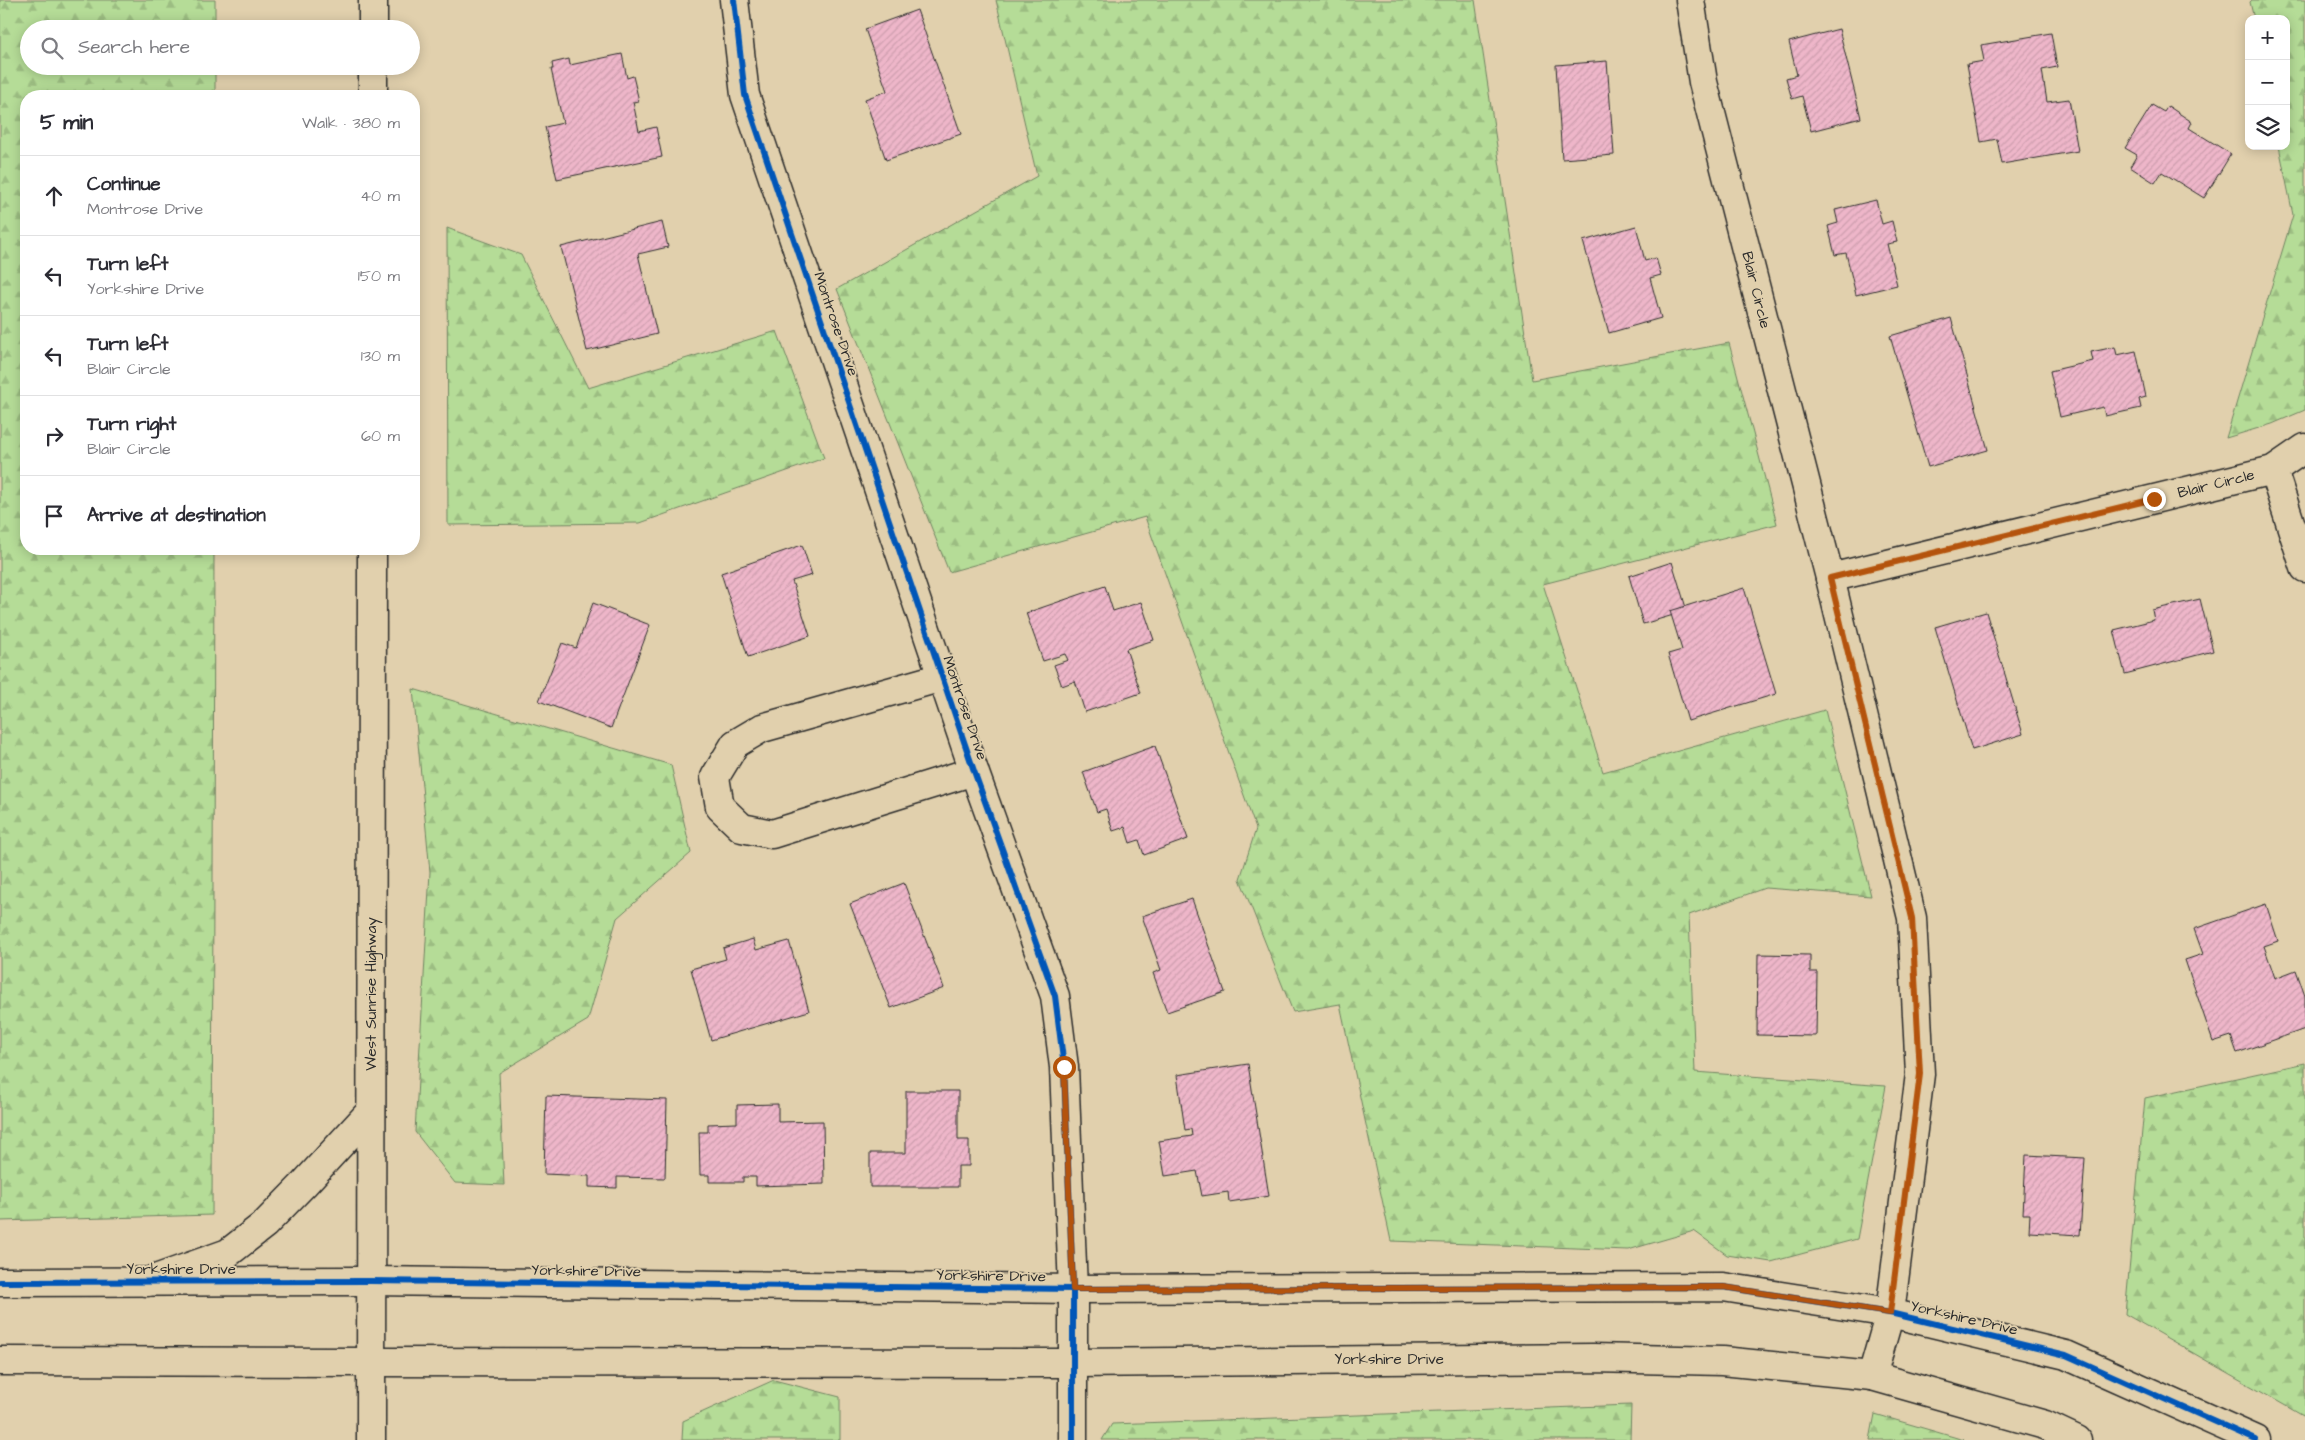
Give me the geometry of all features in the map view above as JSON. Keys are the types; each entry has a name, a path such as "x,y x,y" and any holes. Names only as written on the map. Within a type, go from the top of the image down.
{"street":[{"path":"373,0 373,20"},
{"name":"Montrose Drive","path":"734,0 745,95 974,771 1056,996 1064,1067 1073,1289 1073,1440"},
{"name":"Blair Circle","path":"1690,0 1703,82 1830,578 1912,918 1920,1074 1890,1313 1872,1376"},
{"path":"373,75 373,90"},
{"name":"Blair Circle","path":"1830,578 2274,470 2305,448"},
{"path":"2274,470 2305,568"},
{"name":"West Sunrise Highway","path":"371,1440 372,555"},
{"path":"942,677 762,728 735,744 715,778 720,807 742,828 772,834 974,771"},
{"path":"147,1282 228,1253 272,1217 371,1111"},
{"name":"Yorkshire Drive","path":"0,1282 370,1281 1073,1289 1724,1287 1890,1313 2066,1355 2256,1440"},
{"name":"Yorkshire Drive","path":"0,1361 1074,1363 1593,1358 1722,1361 1872,1376 2045,1425 2077,1440"}],"green space":[{"path":"0,0 215,0 215,20 20,20 20,75 215,75 215,90 20,90 20,555 214,555 212,1215 0,1221"},
{"path":"996,0 1475,0 1532,380 1729,343 1777,524 1543,584 1603,772 1825,710 1871,896 1765,888 1689,915 1695,1072 1886,1086 1857,1239 1771,1262 1727,1255 1694,1231 1628,1250 1391,1241 1340,1004 1293,1012 1240,879 1256,829 1145,517 949,572 837,289 1037,176"},
{"path":"2252,0 2305,0 2305,410 2272,424 2226,438 2293,215 2280,150 2290,150 2290,15 2253,15 2250,2"},
{"path":"447,228 521,255 588,388 777,331 824,458 640,523 448,525"},
{"path":"413,689 671,765 691,853 617,918 588,1020 499,1073 504,1185 455,1183 415,1132 430,872"},
{"path":"2305,1063 2305,1417 2125,1314 2145,1098"},
{"path":"774,1380 840,1397 840,1440 682,1440 683,1421"},
{"path":"1631,1405 1630,1440 1102,1440 1112,1424"},
{"path":"1875,1414 1964,1440 1870,1440"}],"building":[{"path":"917,10 961,134 886,160 865,99 887,91 865,29"},
{"path":"1839,29 1861,118 1811,131 1802,96 1792,99 1786,78 1797,75 1789,42"},
{"path":"2051,33 2057,67 2042,70 2047,102 2069,99 2078,151 2002,164 1997,139 1981,142 1967,64 1984,61 1981,45"},
{"path":"622,54 627,78 633,76 639,101 633,102 639,131 656,127 662,157 557,179 545,127 563,123 551,69 553,69 552,63 569,59 570,65"},
{"path":"1607,61 1614,155 1562,159 1556,65"},
{"path":"2152,105 2164,112 2168,106 2192,122 2189,128 2231,154 2204,198 2162,172 2155,183 2130,167 2137,155 2125,148"},
{"path":"1876,200 1882,224 1892,221 1897,242 1887,244 1897,285 1856,295 1846,253 1835,255 1828,226 1838,223 1835,210"},
{"path":"662,222 668,247 638,254 657,334 587,351 561,247"},
{"path":"1636,226 1645,261 1656,258 1661,275 1650,278 1661,318 1609,333 1583,241"},
{"path":"1951,318 1988,450 1928,467 1890,336"},
{"path":"2115,347 2117,355 2136,351 2146,397 2139,399 2141,408 2105,416 2103,407 2060,417 2050,371 2093,361 2091,352"},
{"path":"802,545 812,575 792,581 810,636 748,657 721,573"},
{"path":"1672,562 1687,611 1643,624 1629,576"},
{"path":"1105,586 1113,611 1141,602 1154,640 1126,649 1141,693 1085,712 1075,681 1062,686 1054,665 1068,660 1065,654 1043,661 1026,613"},
{"path":"1744,588 1776,694 1688,721 1668,654 1682,650 1670,611"},
{"path":"2200,599 2213,651 2125,674 2114,630 2154,620 2152,610"},
{"path":"593,603 650,625 611,728 539,701 562,643 576,648"},
{"path":"1986,612 2023,734 1972,750 1935,627"},
{"path":"1155,746 1188,839 1144,855 1139,840 1130,843 1125,827 1113,831 1106,809 1097,812 1083,772"},
{"path":"904,883 944,988 891,1008 850,904"},
{"path":"1192,899 1225,992 1167,1012 1153,973 1161,970 1142,916"},
{"path":"2266,904 2278,941 2264,946 2275,978 2296,970 2305,996 2305,1029 2237,1053 2231,1036 2213,1042 2185,960 2203,954 2194,929"},
{"path":"753,939 756,950 789,941 809,1011 711,1040 691,969 726,959 723,948"},
{"path":"1758,954 1810,955 1810,972 1817,972 1816,1036 1757,1035"},
{"path":"1248,1064 1269,1196 1229,1202 1228,1192 1202,1196 1197,1171 1165,1176 1159,1141 1192,1136 1191,1129 1185,1130 1177,1075"},
{"path":"906,1091 958,1091 958,1140 969,1140 969,1166 958,1166 958,1187 870,1187 870,1153 906,1153"},
{"path":"546,1096 667,1100 665,1178 617,1177 617,1188 589,1187 589,1176 544,1174"},
{"path":"778,1104 778,1122 823,1121 824,1184 756,1186 756,1177 743,1177 743,1182 709,1182 709,1175 700,1175 699,1132 708,1132 708,1124 737,1123 737,1105"},
{"path":"2026,1155 2085,1158 2080,1235 2029,1232 2030,1214 2023,1214"}],"cycle path":[{"path":"734,0 745,95 974,771 1055,996 1064,1067 1073,1289 1073,1440"},
{"path":"0,1282 370,1281 1073,1289 1723,1287 1890,1313 2066,1355 2256,1440"}],"route":[{"path":"1064,1067 1073,1289 1724,1287 1890,1313 1920,1074 1912,918 1830,578 2154,499"}]}
